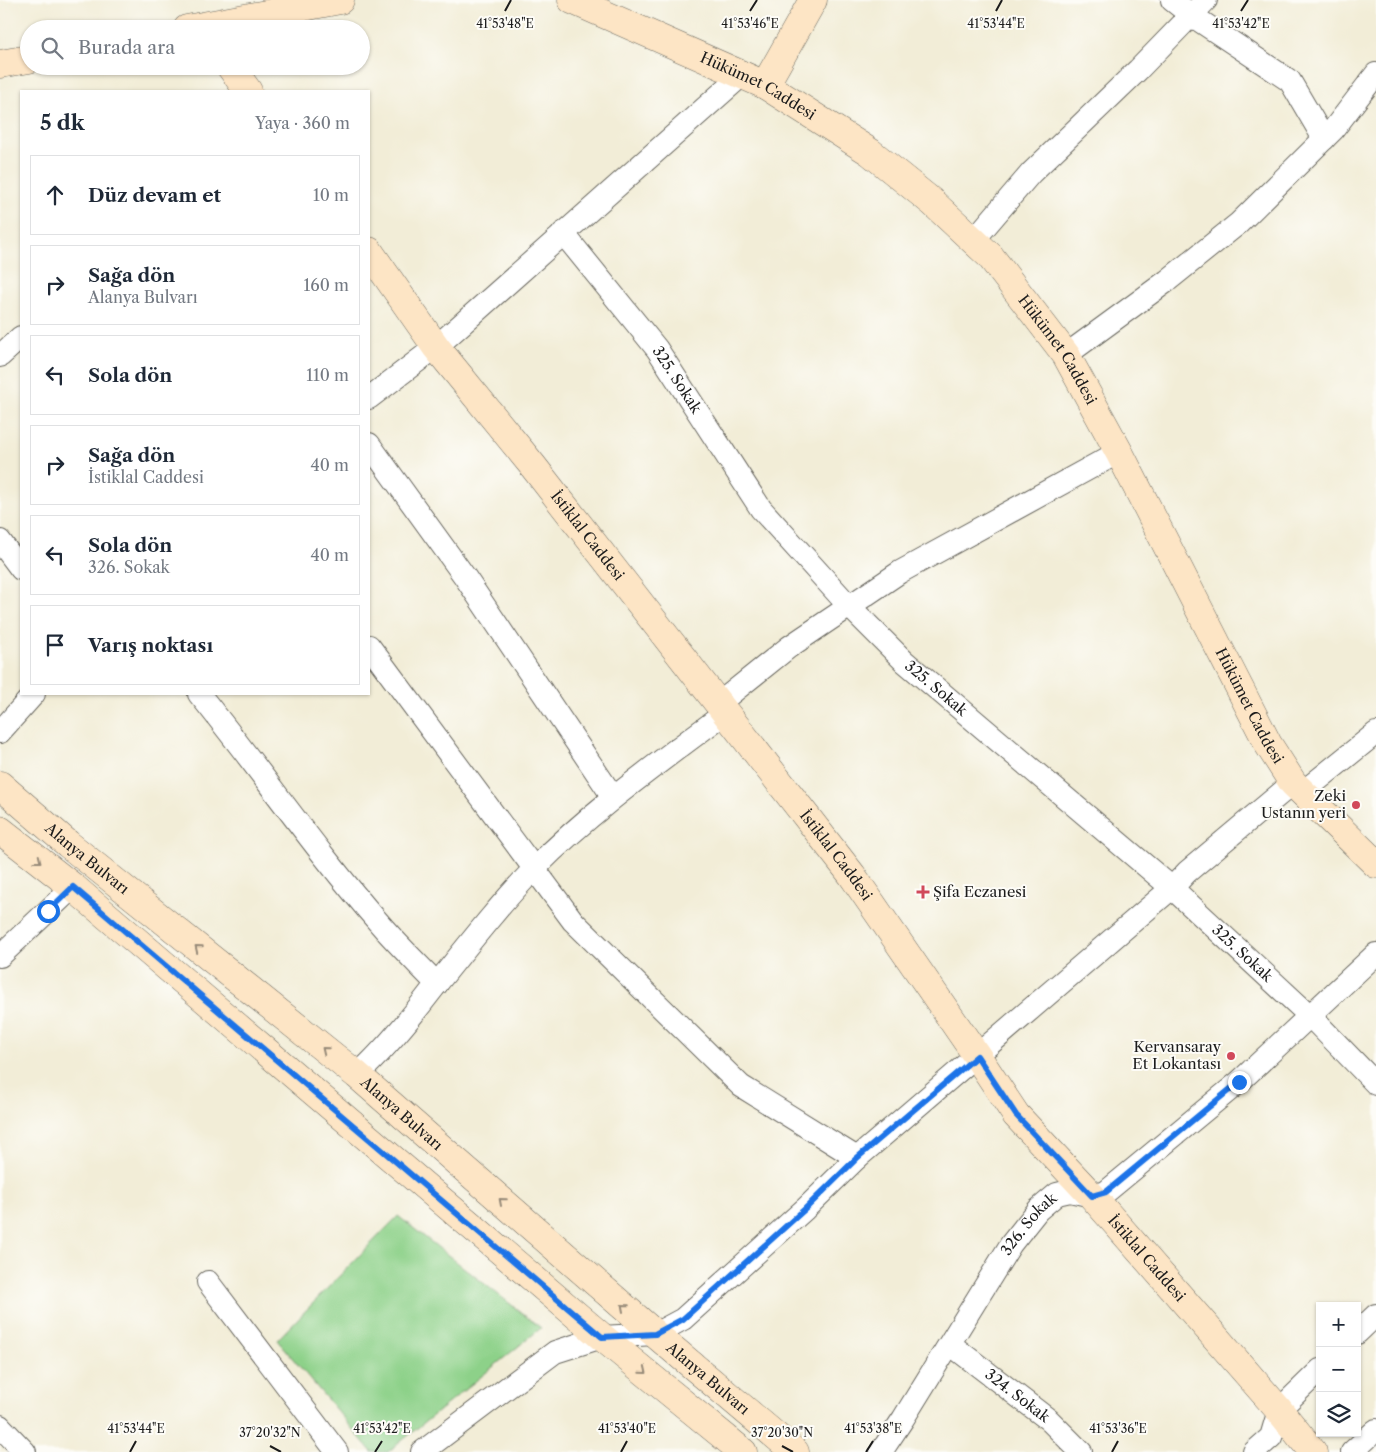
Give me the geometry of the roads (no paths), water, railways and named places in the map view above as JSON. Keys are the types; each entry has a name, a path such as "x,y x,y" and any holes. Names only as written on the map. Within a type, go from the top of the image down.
{"street":[{"path":"238,20 340,0"},
{"name":"Hükümet Caddesi","path":"572,0 754,80 870,152 932,202 990,256 1066,355 1119,452 1268,744 1298,787 1376,864"},
{"path":"370,397 436,347 563,234 754,80 813,0"},
{"path":"1172,0 1199,8 1290,81 1324,139"},
{"path":"973,241 1031,173 1199,8"},
{"path":"0,64 20,60"},
{"path":"1066,355 1167,281 1239,223 1324,139 1376,74"},
{"path":"236,75 247,90"},
{"name":"325. Sokak","path":"563,234 657,349 761,509 849,606 904,661 1172,888 1310,1016 1376,1084"},
{"name":"İstiklal Caddesi","path":"370,251 436,347 539,474 852,875 1016,1115 1092,1196 1279,1410 1313,1452"},
{"path":"0,356 20,338"},
{"path":"370,445 465,577 613,797"},
{"path":"357,1075 403,1028 478,933 535,868 613,797 722,708 789,647 900,572 1119,452"},
{"path":"0,541 20,568"},
{"path":"370,647 574,921 741,1086 857,1158"},
{"path":"0,732 33,695"},
{"path":"200,695 292,815 380,924 437,984"},
{"path":"422,1452 555,1352 602,1337 655,1334 683,1319 805,1209 857,1158 1172,888 1187,872 1298,787 1376,733"},
{"name":"Alanya Bulvarı","path":"0,785 68,844 357,1075 655,1334 795,1452"},
{"name":"Alanya Bulvarı","path":"0,830 73,887 602,1337 743,1452"},
{"path":"0,956 73,887"},
{"path":"1092,1196 1106,1192 1239,1082 1376,954"},
{"name":"326. Sokak","path":"881,1452 1011,1244 1038,1210 1058,1194 1070,1191 1092,1196"},
{"path":"208,1282 337,1452"},
{"path":"1361,1329 1376,1315"},
{"name":"324. Sokak","path":"950,1344 1049,1420 1081,1452"},
{"path":"1254,1452 1271,1437 1279,1410 1316,1374"},
{"path":"0,1426 25,1452"},
{"path":"1352,1452 1376,1430"}],"place":[{"name":"Zeki Ustanın yeri","path":"1356,805"},
{"name":"Şifa Eczanesi","path":"923,892"},
{"name":"Kervansaray Et Lokantası","path":"1231,1056"}]}
